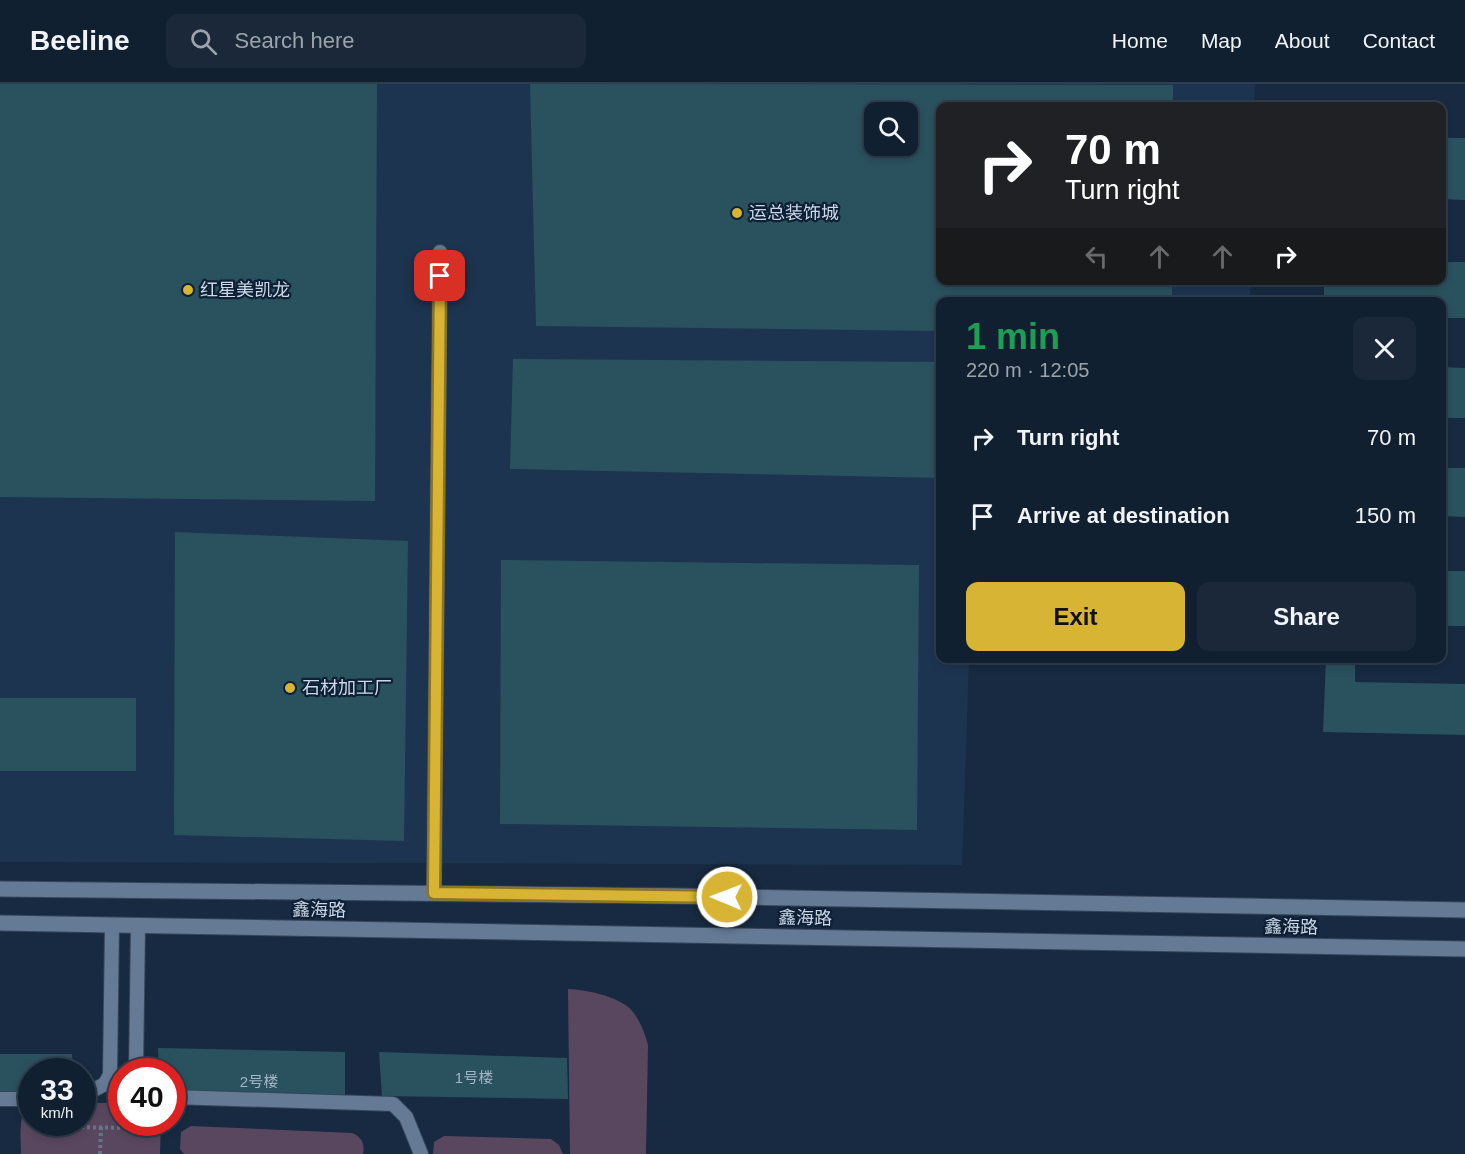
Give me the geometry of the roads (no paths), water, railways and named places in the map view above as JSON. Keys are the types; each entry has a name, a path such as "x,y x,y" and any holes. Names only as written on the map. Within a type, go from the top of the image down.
{"street":[{"name":"鑫海路","path":"0,890 680,896 1465,910"},
{"name":"鑫海路","path":"0,923 1465,949"}],"lane":[{"path":"434,893 440,252"},
{"path":"96,1089 105,1084 111,1075 112,925"},
{"path":"136,1058 138,926"},
{"path":"186,1097 393,1104 406,1117 421,1154"},
{"path":"0,1098 18,1099"}],"place":[{"name":"运总装饰城","path":"737,213"},
{"name":"红星美凯龙","path":"188,290"},
{"name":"石材加工厂","path":"290,688"}]}
